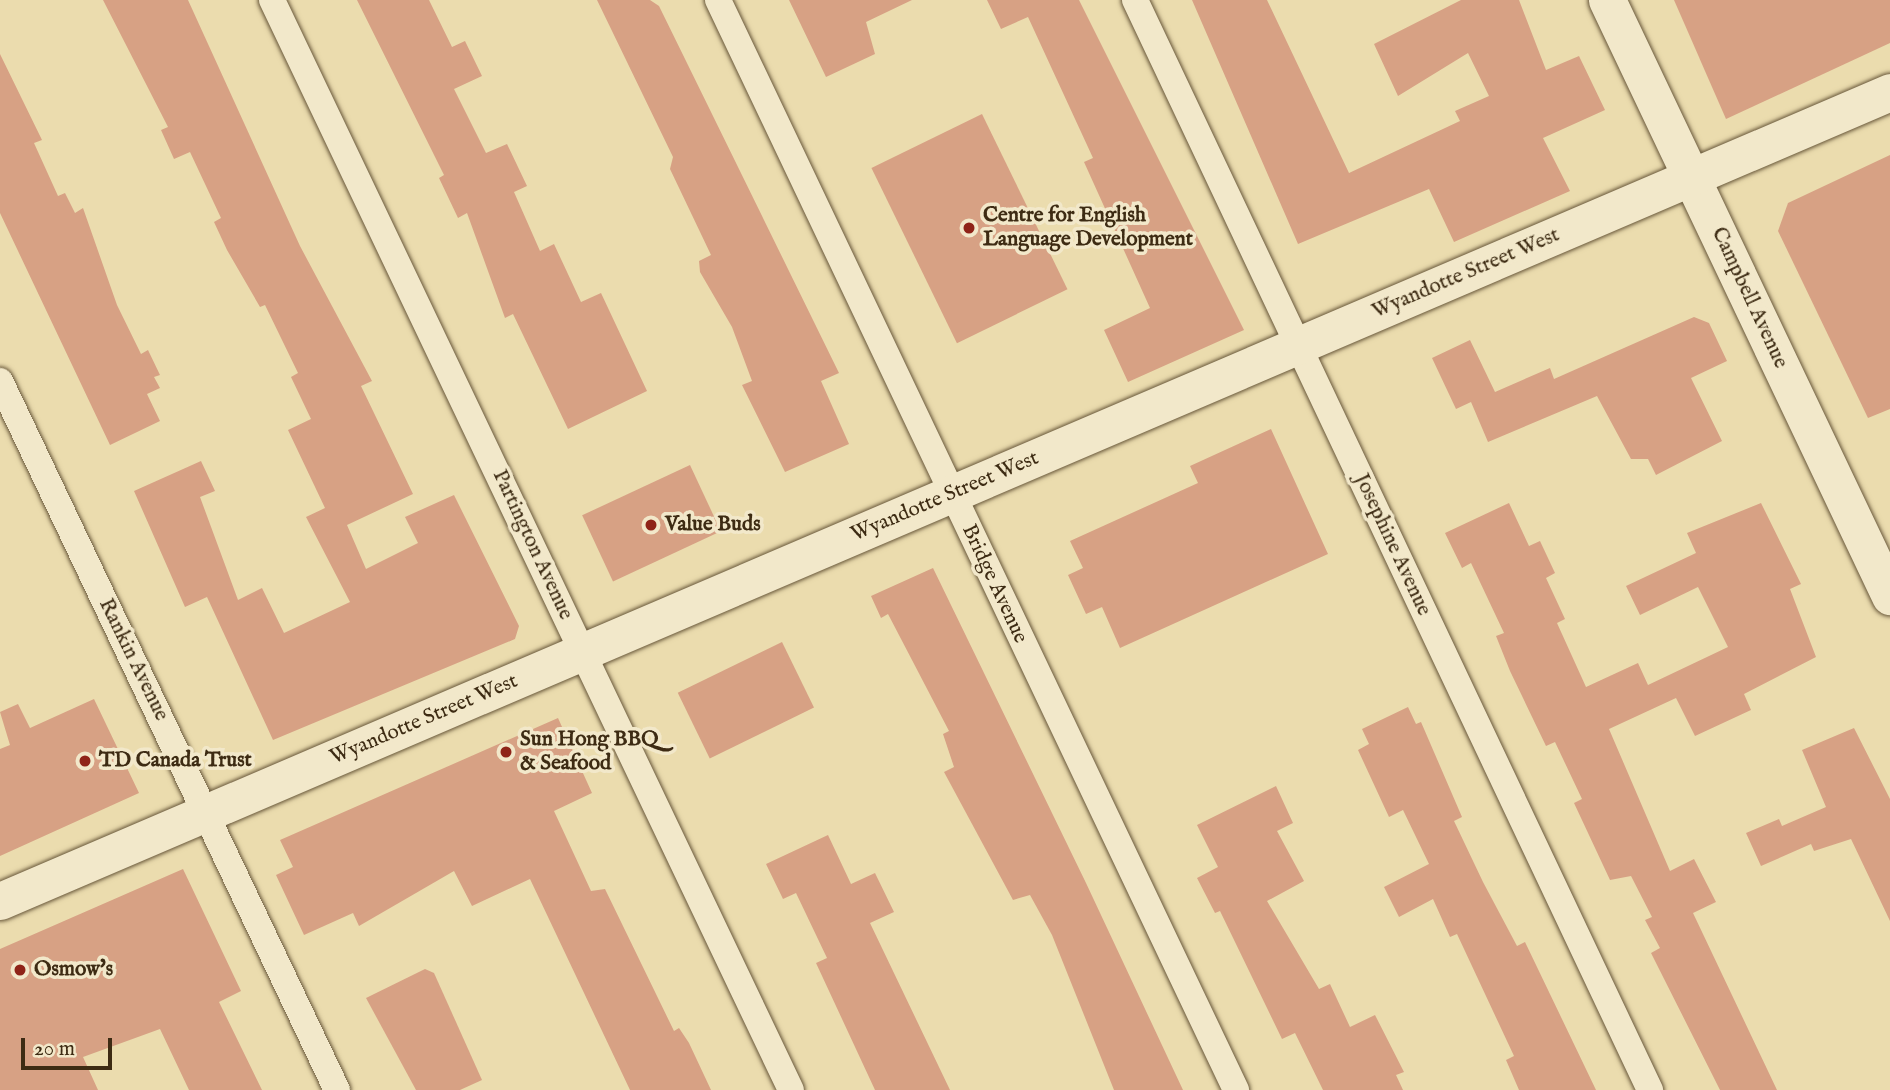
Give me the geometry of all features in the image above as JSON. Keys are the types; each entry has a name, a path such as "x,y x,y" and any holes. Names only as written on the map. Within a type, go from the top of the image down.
{"main road":[{"name":"Campbell Avenue","path":"1607,0 1890,596"},
{"name":"Wyandotte Street West","path":"0,901 1890,92"}],"street":[{"name":"Partington Avenue","path":"272,0 792,1090"},
{"name":"Bridge Avenue","path":"718,0 1236,1090"},
{"name":"Josephine Avenue","path":"1135,0 1650,1090"},
{"name":"Rankin Avenue","path":"0,381 337,1090"}],"building":[{"path":"103,0 188,0 300,246 372,381 361,386 413,494 347,525 366,569 418,543 405,517 454,495 519,626 515,639 273,740 207,597 185,607 134,491 201,461 215,491 200,497 238,600 262,588 284,633 350,602 306,517 325,508 288,430 311,419 291,377 298,373 265,305 260,307 227,250 214,222 221,218 190,152 174,159 161,130 168,127"},
{"path":"357,0 429,0 452,47 465,41 482,76 454,89 486,153 507,144 527,186 514,192 540,251 554,244 581,302 601,293 647,391 568,429 513,314 505,318 467,213 458,218 439,178 444,175"},
{"path":"597,0 650,0 659,6 839,373 821,381 849,444 785,472 742,385 752,381 732,327 700,272 699,261 711,255 670,169 673,157"},
{"path":"789,0 912,0 866,22 875,54 826,77"},
{"path":"987,0 1079,0 1244,330 1128,382 1104,330 1150,308 1084,162 1093,158 1028,17 1001,29"},
{"path":"1192,0 1267,0 1349,173 1460,121 1455,111 1489,96 1468,53 1398,96 1374,44 1461,0 1519,0 1546,70 1579,56 1605,110 1543,138 1570,191 1454,242 1429,189 1298,244"},
{"path":"1674,0 1890,0 1890,43 1726,119"},
{"path":"0,54 42,140 34,143 58,196 65,193 75,213 83,208 117,305 141,354 148,350 160,375 154,377 160,388 147,394 160,421 110,445 0,213"},
{"name":"Centre for English Language Development","path":"982,114 1067,289 957,343 871,168"},
{"path":"1890,155 1890,409 1868,418 1778,231 1788,203"},
{"path":"1694,317 1709,323 1727,361 1691,378 1722,441 1656,475 1648,459 1631,459 1597,396 1488,442 1471,402 1456,409 1432,358 1470,340 1495,392 1550,368 1554,379"},
{"path":"1271,429 1328,554 1120,648 1102,607 1086,614 1068,575 1083,568 1070,541 1198,483 1190,466"},
{"path":"690,465 721,531 613,581 582,515"},
{"path":"1509,503 1529,546 1540,541 1555,573 1546,578 1565,619 1557,623 1586,687 1638,663 1648,685 1728,647 1698,587 1640,615 1626,586 1696,553 1687,533 1761,503 1801,584 1790,589 1816,657 1744,694 1751,710 1695,736 1676,698 1609,729 1670,871 1694,859 1716,902 1693,913 1777,1090 1720,1090 1651,953 1660,948 1645,920 1652,917 1631,876 1610,880 1574,803 1582,799 1555,742 1546,746 1510,671 1496,636 1504,633 1471,563 1462,568 1445,533"},
{"path":"933,568 1183,1090 1114,1090 1052,935 1030,895 1013,900 944,772 954,767 943,734 949,731 888,614 881,618 871,596"},
{"path":"782,642 814,708 710,758 678,693"},
{"path":"94,699 139,793 0,856 0,749 10,745 0,712 18,704 30,728"},
{"path":"1408,707 1416,724 1421,722 1462,817 1454,821 1483,882 1517,946 1525,942 1596,1090 1519,1090 1506,1060 1514,1056 1457,934 1450,937 1433,899 1399,917 1384,887 1429,864 1403,810 1389,817 1358,750 1369,744 1362,729"},
{"path":"558,718 592,793 554,811 591,891 605,889 674,1031 679,1028 689,1043 711,1090 630,1090 530,879 472,906 454,871 359,926 353,913 304,935 276,875 293,867 280,840"},
{"path":"1854,728 1890,799 1890,921 1851,839 1814,851 1811,844 1761,866 1746,833 1779,819 1782,826 1826,807 1802,750"},
{"path":"1276,786 1293,823 1277,831 1304,881 1267,901 1319,989 1330,984 1350,1027 1375,1015 1404,1072 1396,1075 1403,1090 1323,1090 1295,1033 1282,1039 1220,911 1215,913 1197,878 1218,867 1197,825"},
{"path":"828,835 851,884 875,873 894,912 870,923 950,1090 875,1090 816,963 827,958 796,893 783,899 766,864"},
{"path":"183,869 241,991 219,1002 262,1090 189,1090 160,1029 83,1057 98,1090 0,1090 0,949"},
{"path":"425,969 434,973 482,1080 460,1090 416,1090 366,998"}],"place":[{"name":"Centre for English Language Development","path":"969,228"},
{"name":"Value Buds","path":"651,525"},
{"name":"Sun Hong BBQ & Seafood","path":"506,752"},
{"name":"TD Canada Trust","path":"85,761"},
{"name":"Osmow's","path":"20,970"}]}
